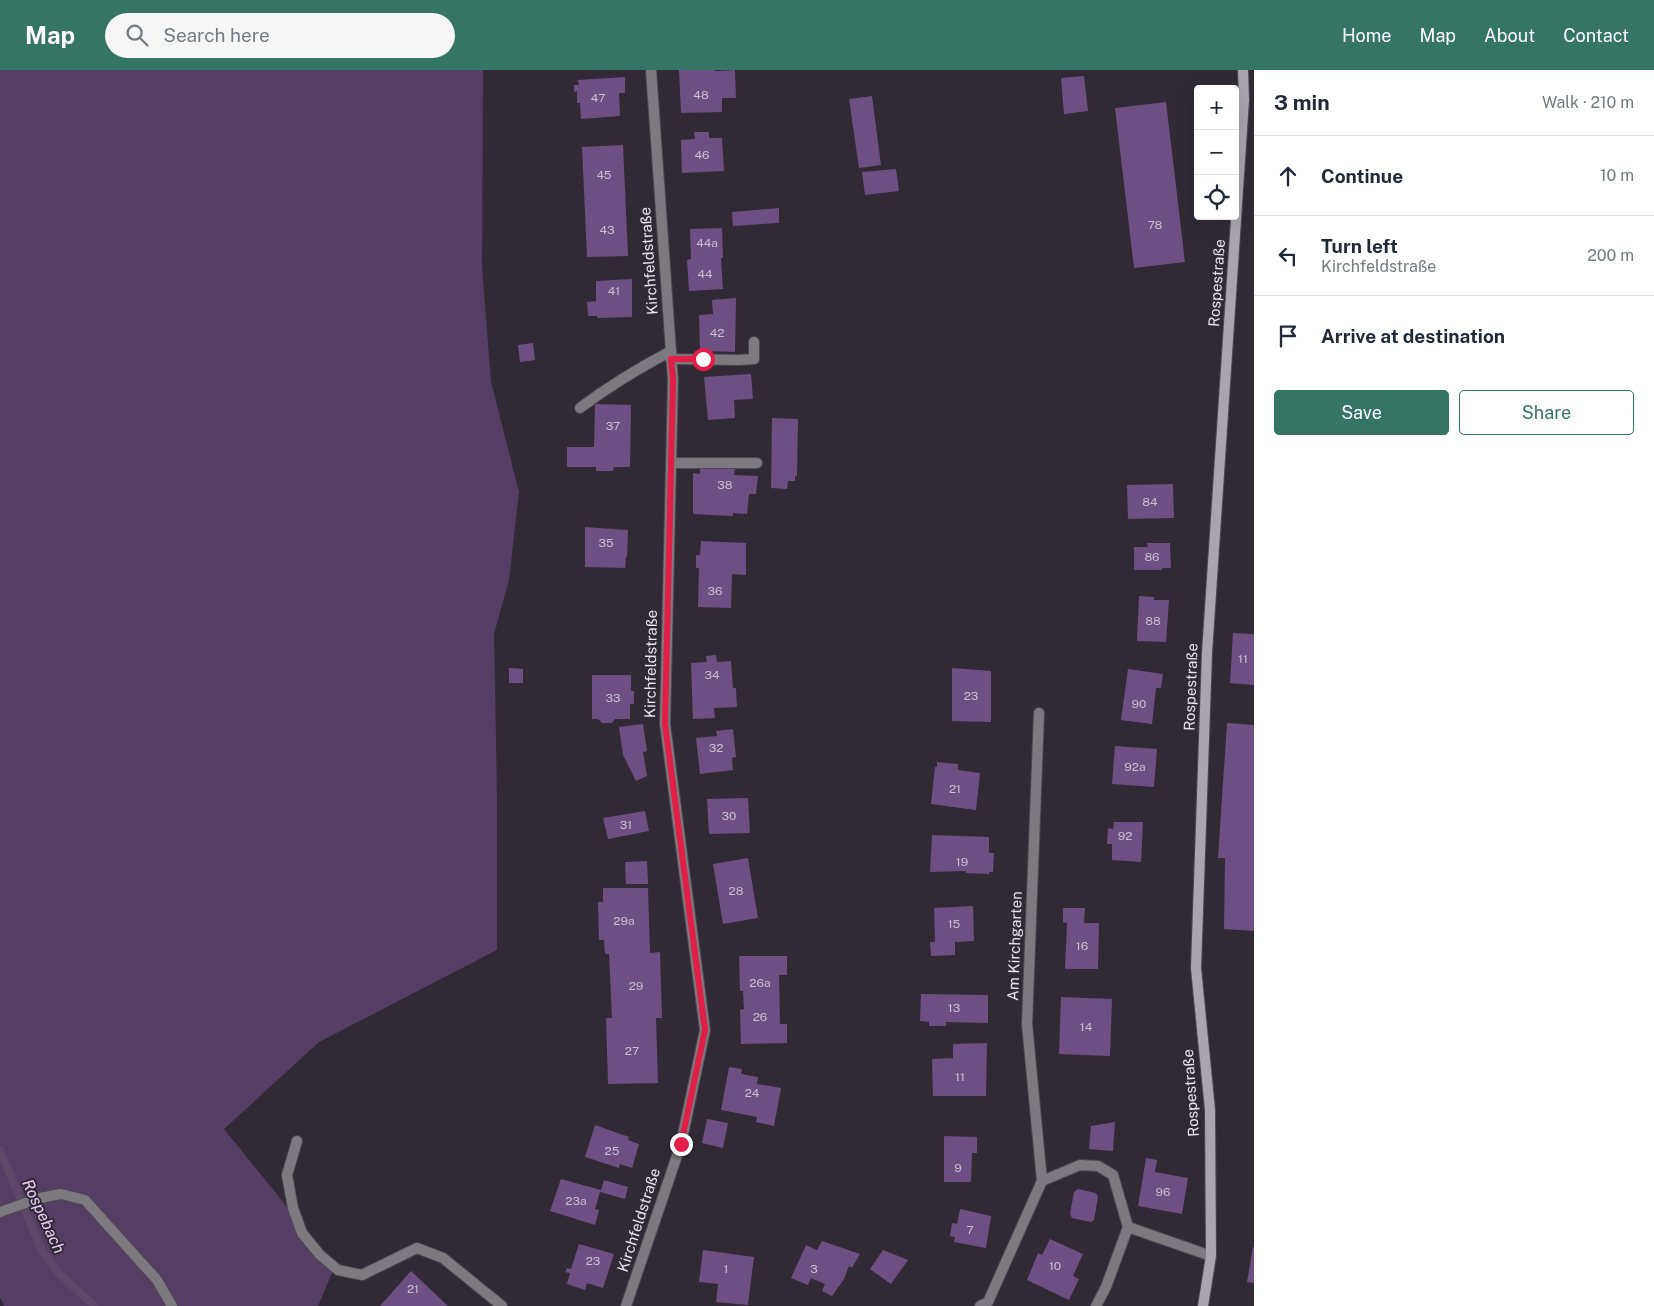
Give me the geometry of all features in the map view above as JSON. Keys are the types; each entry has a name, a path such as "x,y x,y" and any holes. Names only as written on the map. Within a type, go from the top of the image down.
{"street":[{"name":"Kirchfeldstraße","path":"626,1306 681,1144 705,1030 665,724 673,380 651,70"},
{"name":"Rospestraße","path":"1203,1306 1211,1256 1210,1110 1196,968 1207,653 1244,100 1243,70"},
{"path":"580,408 638,369 671,355 739,360 754,359 754,342"},
{"path":"671,462 757,462"},
{"name":"Am Kirchgarten","path":"980,1306 988,1302 1042,1180 1027,1024 1039,713"},
{"path":"296,1140 287,1175 293,1208 302,1233 320,1255 338,1270 362,1275 417,1248 443,1258 502,1306"},
{"path":"1042,1180 1080,1165 1098,1166 1113,1175 1128,1227 1106,1288 1096,1306"},
{"path":"0,1212 40,1198 61,1194 85,1200 157,1280 172,1306"},
{"path":"1128,1227 1211,1256"}],"shaded area":[{"path":"0,70 483,70 482,267 491,382 519,492 509,580 494,634 497,950 319,1042 224,1129 335,1266 318,1306 4,1306 0,1297"}],"building":[{"path":"679,70 735,70 736,98 722,98 722,112 681,113"},
{"path":"1084,76 1088,111 1064,114 1061,78"},
{"path":"625,77 625,93 619,93 620,116 581,119 580,103 577,103 577,91 574,92 574,85 579,85 578,80"},
{"path":"872,96 881,165 859,168 849,99"},
{"path":"1166,102 1185,262 1134,268 1115,108"},
{"path":"694,132 709,132 709,138 722,138 724,171 682,173 681,140 695,139"},
{"path":"623,145 628,256 587,257 582,147"},
{"path":"896,169 899,191 865,195 862,172"},
{"path":"779,208 779,223 733,226 732,212"},
{"path":"722,228 723,289 689,291 687,260 691,259 690,229"},
{"path":"632,279 632,317 597,318 597,316 588,316 587,302 596,301 596,281"},
{"path":"736,298 735,352 700,351 699,315 713,314 712,300"},
{"path":"533,343 535,360 520,362 518,345"},
{"path":"751,374 753,399 734,400 735,418 708,420 704,377"},
{"path":"595,404 631,405 630,467 614,467 613,471 596,471 596,467 567,467 567,447 594,447"},
{"path":"772,418 798,419 797,476 795,476 795,481 788,481 787,489 771,488"},
{"path":"700,466 735,467 734,475 758,476 756,494 749,494 747,514 733,513 733,516 693,514 693,473 700,474"},
{"path":"1173,484 1174,518 1128,519 1127,485"},
{"path":"585,527 628,530 625,568 585,567"},
{"path":"701,541 746,543 746,575 732,574 731,608 698,607 699,568 696,568 696,555 700,555"},
{"path":"1147,543 1170,543 1171,568 1162,568 1162,570 1134,570 1134,547 1148,547"},
{"path":"1139,596 1154,597 1154,600 1169,600 1166,642 1137,641"},
{"path":"1233,633 1254,634 1254,685 1230,683"},
{"path":"716,655 717,662 731,661 733,688 736,688 737,707 714,708 715,718 693,719 691,663 707,662 706,656"},
{"path":"509,668 523,669 523,683 509,683"},
{"path":"952,668 991,671 991,722 952,721"},
{"path":"1128,669 1163,674 1161,688 1156,688 1152,724 1121,720"},
{"path":"592,675 631,675 631,691 634,691 634,704 630,704 630,719 615,719 612,723 602,723 598,719 592,719"},
{"path":"1227,723 1254,725 1254,931 1224,929 1225,858 1218,858"},
{"path":"643,724 647,751 643,752 647,776 636,781 623,755 619,727"},
{"path":"733,729 736,757 732,758 733,770 700,774 696,738 717,736 716,731"},
{"path":"1115,746 1157,749 1154,787 1112,784"},
{"path":"937,762 958,764 958,770 980,773 976,810 931,804"},
{"path":"748,798 750,833 709,834 707,799"},
{"path":"645,811 649,831 608,839 603,818"},
{"path":"1114,822 1143,822 1141,862 1112,860 1112,844 1107,844 1108,828 1113,829"},
{"path":"932,835 989,837 989,853 994,853 993,872 989,872 989,874 966,873 966,871 930,872"},
{"path":"748,858 758,918 723,924 713,864"},
{"path":"647,861 648,884 626,884 625,862"},
{"path":"603,888 648,888 650,953 660,952 662,1018 656,1018 658,1083 608,1084 606,1018 612,1018 609,954 605,954 604,940 599,940 598,902 603,902"},
{"path":"973,906 974,941 955,942 955,955 931,956 930,942 935,942 934,908"},
{"path":"1063,908 1085,908 1084,923 1099,923 1098,969 1065,969 1067,923 1063,922"},
{"path":"739,956 787,956 787,975 779,975 780,1024 787,1024 787,1043 741,1044 740,1010 744,1009 743,991 740,991"},
{"path":"921,994 988,995 988,1023 946,1022 946,1026 929,1026 929,1022 920,1021"},
{"path":"1061,997 1112,999 1110,1056 1059,1054"},
{"path":"987,1043 986,1096 933,1096 932,1059 953,1058 953,1044"},
{"path":"729,1067 742,1069 741,1074 758,1077 757,1084 781,1088 774,1126 756,1122 757,1117 721,1110"},
{"path":"707,1119 728,1123 723,1148 702,1143"},
{"path":"1115,1122 1113,1151 1089,1149 1091,1126"},
{"path":"595,1125 629,1137 628,1140 639,1144 632,1168 620,1164 619,1168 585,1157"},
{"path":"944,1136 977,1137 977,1153 972,1153 971,1182 944,1182"},
{"path":"1146,1158 1157,1160 1155,1172 1188,1178 1182,1214 1138,1206"},
{"path":"561,1179 601,1190 604,1180 628,1187 625,1199 600,1192 595,1209 599,1210 595,1225 550,1211"},
{"path":"1078,1189 1096,1193 1098,1197 1094,1220 1091,1222 1072,1218 1070,1214 1074,1192"},
{"path":"960,1209 991,1216 986,1248 954,1242 955,1237 950,1236 952,1223 957,1224"},
{"path":"1050,1239 1083,1254 1073,1276 1079,1279 1069,1300 1027,1280 1038,1253 1042,1255"},
{"path":"822,1241 860,1254 852,1268 849,1266 844,1279 832,1296 822,1291 825,1284 811,1278 808,1285 791,1278 806,1245 817,1250"},
{"path":"579,1244 614,1254 603,1288 587,1283 585,1290 567,1284 570,1273 565,1272 567,1268 571,1269"},
{"path":"1254,1247 1254,1283 1247,1282"},
{"path":"703,1250 754,1257 748,1305 716,1302 718,1284 699,1282"},
{"path":"883,1250 908,1260 891,1284 870,1269"},
{"path":"411,1271 448,1306 380,1306"}],"waterway":[{"name":"Rospebach","path":"0,1150 42,1251 58,1273 95,1306"}],"route":[{"path":"681,1144 705,1030 665,724 673,380 671,359 703,359"}]}
